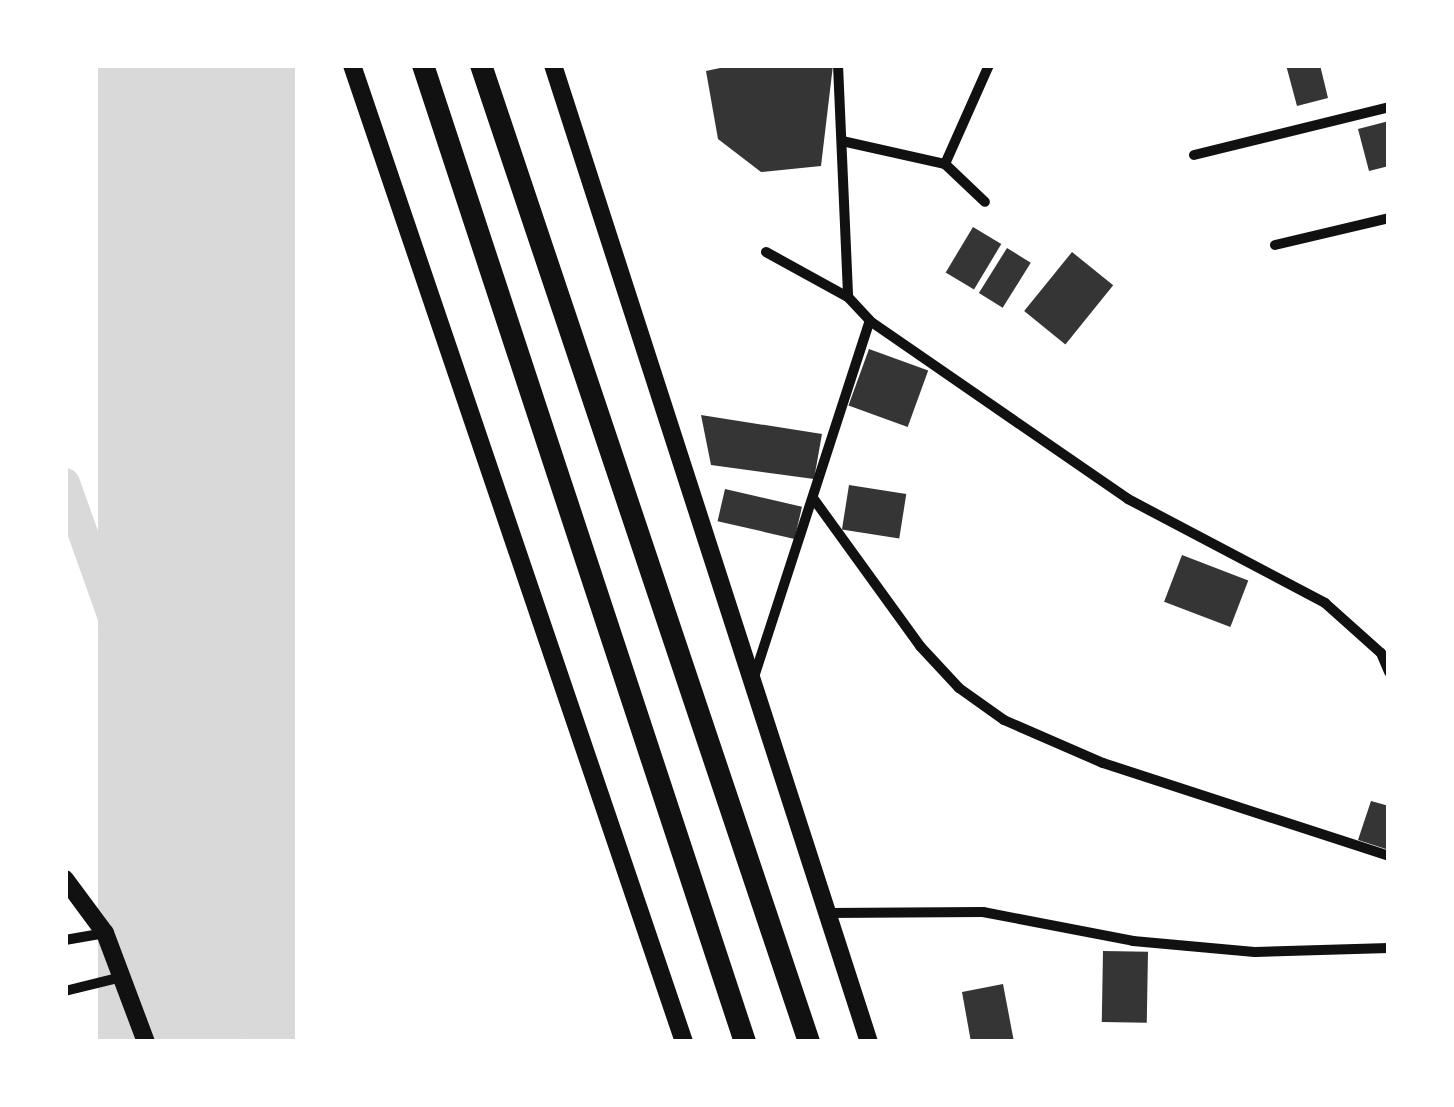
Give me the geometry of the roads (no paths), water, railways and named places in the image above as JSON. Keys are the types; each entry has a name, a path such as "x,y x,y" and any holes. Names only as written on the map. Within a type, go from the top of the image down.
{"highway":[{"path":"423,65 745,1042"},
{"path":"482,65 809,1042"}],"street":[{"path":"352,65 684,1042"},
{"path":"552,65 869,1042"},
{"path":"838,65 848,297"},
{"path":"945,164 988,65"},
{"path":"1194,156 1389,107"},
{"path":"842,141 945,164 985,202"},
{"path":"1275,245 1389,218"},
{"path":"766,252 848,297 870,322 1128,499 1325,603 1352,622 1389,672"},
{"path":"752,681 870,322"},
{"path":"813,498 920,646 959,688 1004,720 1103,762 1389,856"},
{"path":"65,879 105,932 146,1042"},
{"path":"827,913 982,912 1134,941 1256,952 1389,948"},
{"path":"65,940 105,932"},
{"path":"65,991 122,977"}],"waterway":[{"path":"65,483 264,1042"}]}
